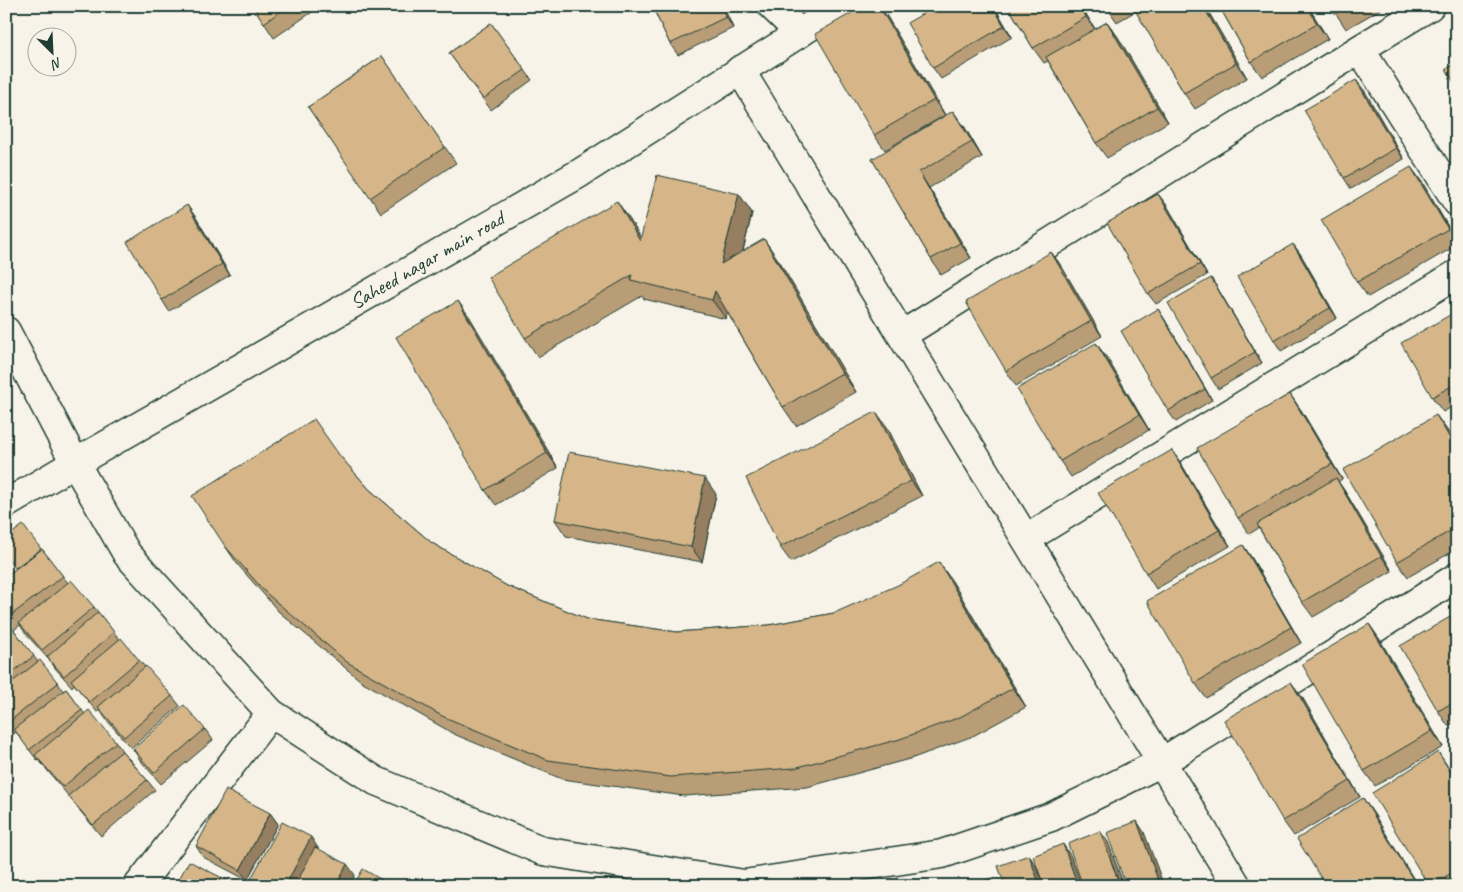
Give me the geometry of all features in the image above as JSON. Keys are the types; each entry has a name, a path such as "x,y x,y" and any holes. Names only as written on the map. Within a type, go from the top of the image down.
{"street":[{"path":"772,6 800,33"},
{"name":"Saheed nagar main road","path":"6,504 580,173 842,6"},
{"path":"902,335 1430,6"},
{"path":"1360,48 1457,202"},
{"path":"740,70 1237,886"},
{"path":"1026,539 1457,274"},
{"path":"6,331 75,463 127,554 271,713 376,781 543,851 744,884 942,854 1051,817 1162,762 1457,577"},
{"path":"138,886 271,713"}],"building":[{"path":"253,6 288,6 264,23"},
{"path":"652,6 721,6 726,17 670,44"},
{"path":"864,6 879,6 934,100 874,135 815,34"},
{"path":"936,6 993,6 1004,26 933,68 907,23"},
{"path":"1008,6 1080,6 1086,17 1033,48"},
{"path":"1142,6 1203,6 1236,63 1184,93 1135,10"},
{"path":"1219,6 1307,6 1317,24 1251,62"},
{"path":"1331,6 1349,6 1335,14"},
{"path":"1107,22 1157,107 1096,143 1046,57"},
{"path":"491,23 525,70 483,99 449,53"},
{"path":"382,56 445,147 370,198 308,107"},
{"path":"1457,63 1457,87 1446,69"},
{"path":"1356,80 1396,148 1344,178 1304,110"},
{"path":"953,111 972,142 919,172 960,243 931,259 872,159"},
{"path":"1411,167 1448,229 1357,282 1321,220"},
{"path":"657,175 739,194 721,264 764,239 842,373 783,407 715,291 712,300 631,280 632,275 525,338 488,277 617,201 640,241"},
{"path":"1158,194 1200,264 1148,294 1107,223"},
{"path":"187,205 222,264 162,300 127,242"},
{"path":"1293,244 1330,308 1274,340 1237,277"},
{"path":"1051,252 1091,321 1006,371 966,302"},
{"path":"1211,278 1255,352 1211,378 1168,303"},
{"path":"458,301 547,453 485,490 396,337"},
{"path":"1158,309 1205,389 1168,411 1121,331"},
{"path":"1457,311 1457,383 1432,397 1401,343"},
{"path":"1096,343 1139,415 1060,461 1017,389"},
{"path":"1290,394 1332,464 1238,518 1197,448"},
{"path":"876,412 911,481 780,547 746,478"},
{"path":"1436,415 1457,450 1457,527 1397,562 1343,470"},
{"path":"314,419 340,456 369,489 432,543 507,586 587,619 677,632 769,625 834,613 898,585 939,562 1013,688 960,717 900,739 794,768 671,777 548,760 442,716 347,662 266,593 225,546 192,496"},
{"path":"1172,450 1219,530 1146,573 1098,493"},
{"path":"569,452 705,478 691,547 555,520"},
{"path":"1336,478 1381,556 1302,602 1257,524"},
{"path":"23,525 41,549 15,568 6,556 6,538"},
{"path":"1243,545 1291,627 1195,683 1147,601"},
{"path":"42,549 63,576 6,619 6,576"},
{"path":"71,580 94,607 42,650 19,623"},
{"path":"98,612 114,632 64,676 47,657"},
{"path":"1457,613 1457,700 1438,711 1400,646"},
{"path":"1369,624 1432,731 1364,771 1302,664"},
{"path":"13,629 34,656 6,677 6,635"},
{"path":"121,638 139,660 89,702 71,680"},
{"path":"40,660 58,683 6,724 6,687"},
{"path":"146,666 172,696 124,737 98,707"},
{"path":"1291,682 1350,781 1283,821 1224,720"},
{"path":"66,689 82,710 29,750 14,729"},
{"path":"184,705 205,729 154,773 133,749"},
{"path":"89,710 116,742 63,787 35,755"},
{"path":"122,751 147,780 93,825 68,796"},
{"path":"1438,752 1457,782 1457,870 1429,886 1372,793"},
{"path":"226,790 270,813 240,870 196,846"},
{"path":"1363,798 1417,886 1326,886 1297,839"},
{"path":"1137,821 1160,886 1126,886 1107,833"},
{"path":"282,822 311,837 285,886 247,886"},
{"path":"1100,831 1120,886 1083,886 1068,844"},
{"path":"1063,844 1078,886 1044,886 1033,856"},
{"path":"315,847 347,864 336,886 295,886"},
{"path":"1029,855 1040,886 1005,886 998,866"},
{"path":"189,861 234,884 233,886 175,886"},
{"path":"363,869 392,886 353,886"},
{"path":"991,878 994,886 972,886"}]}
